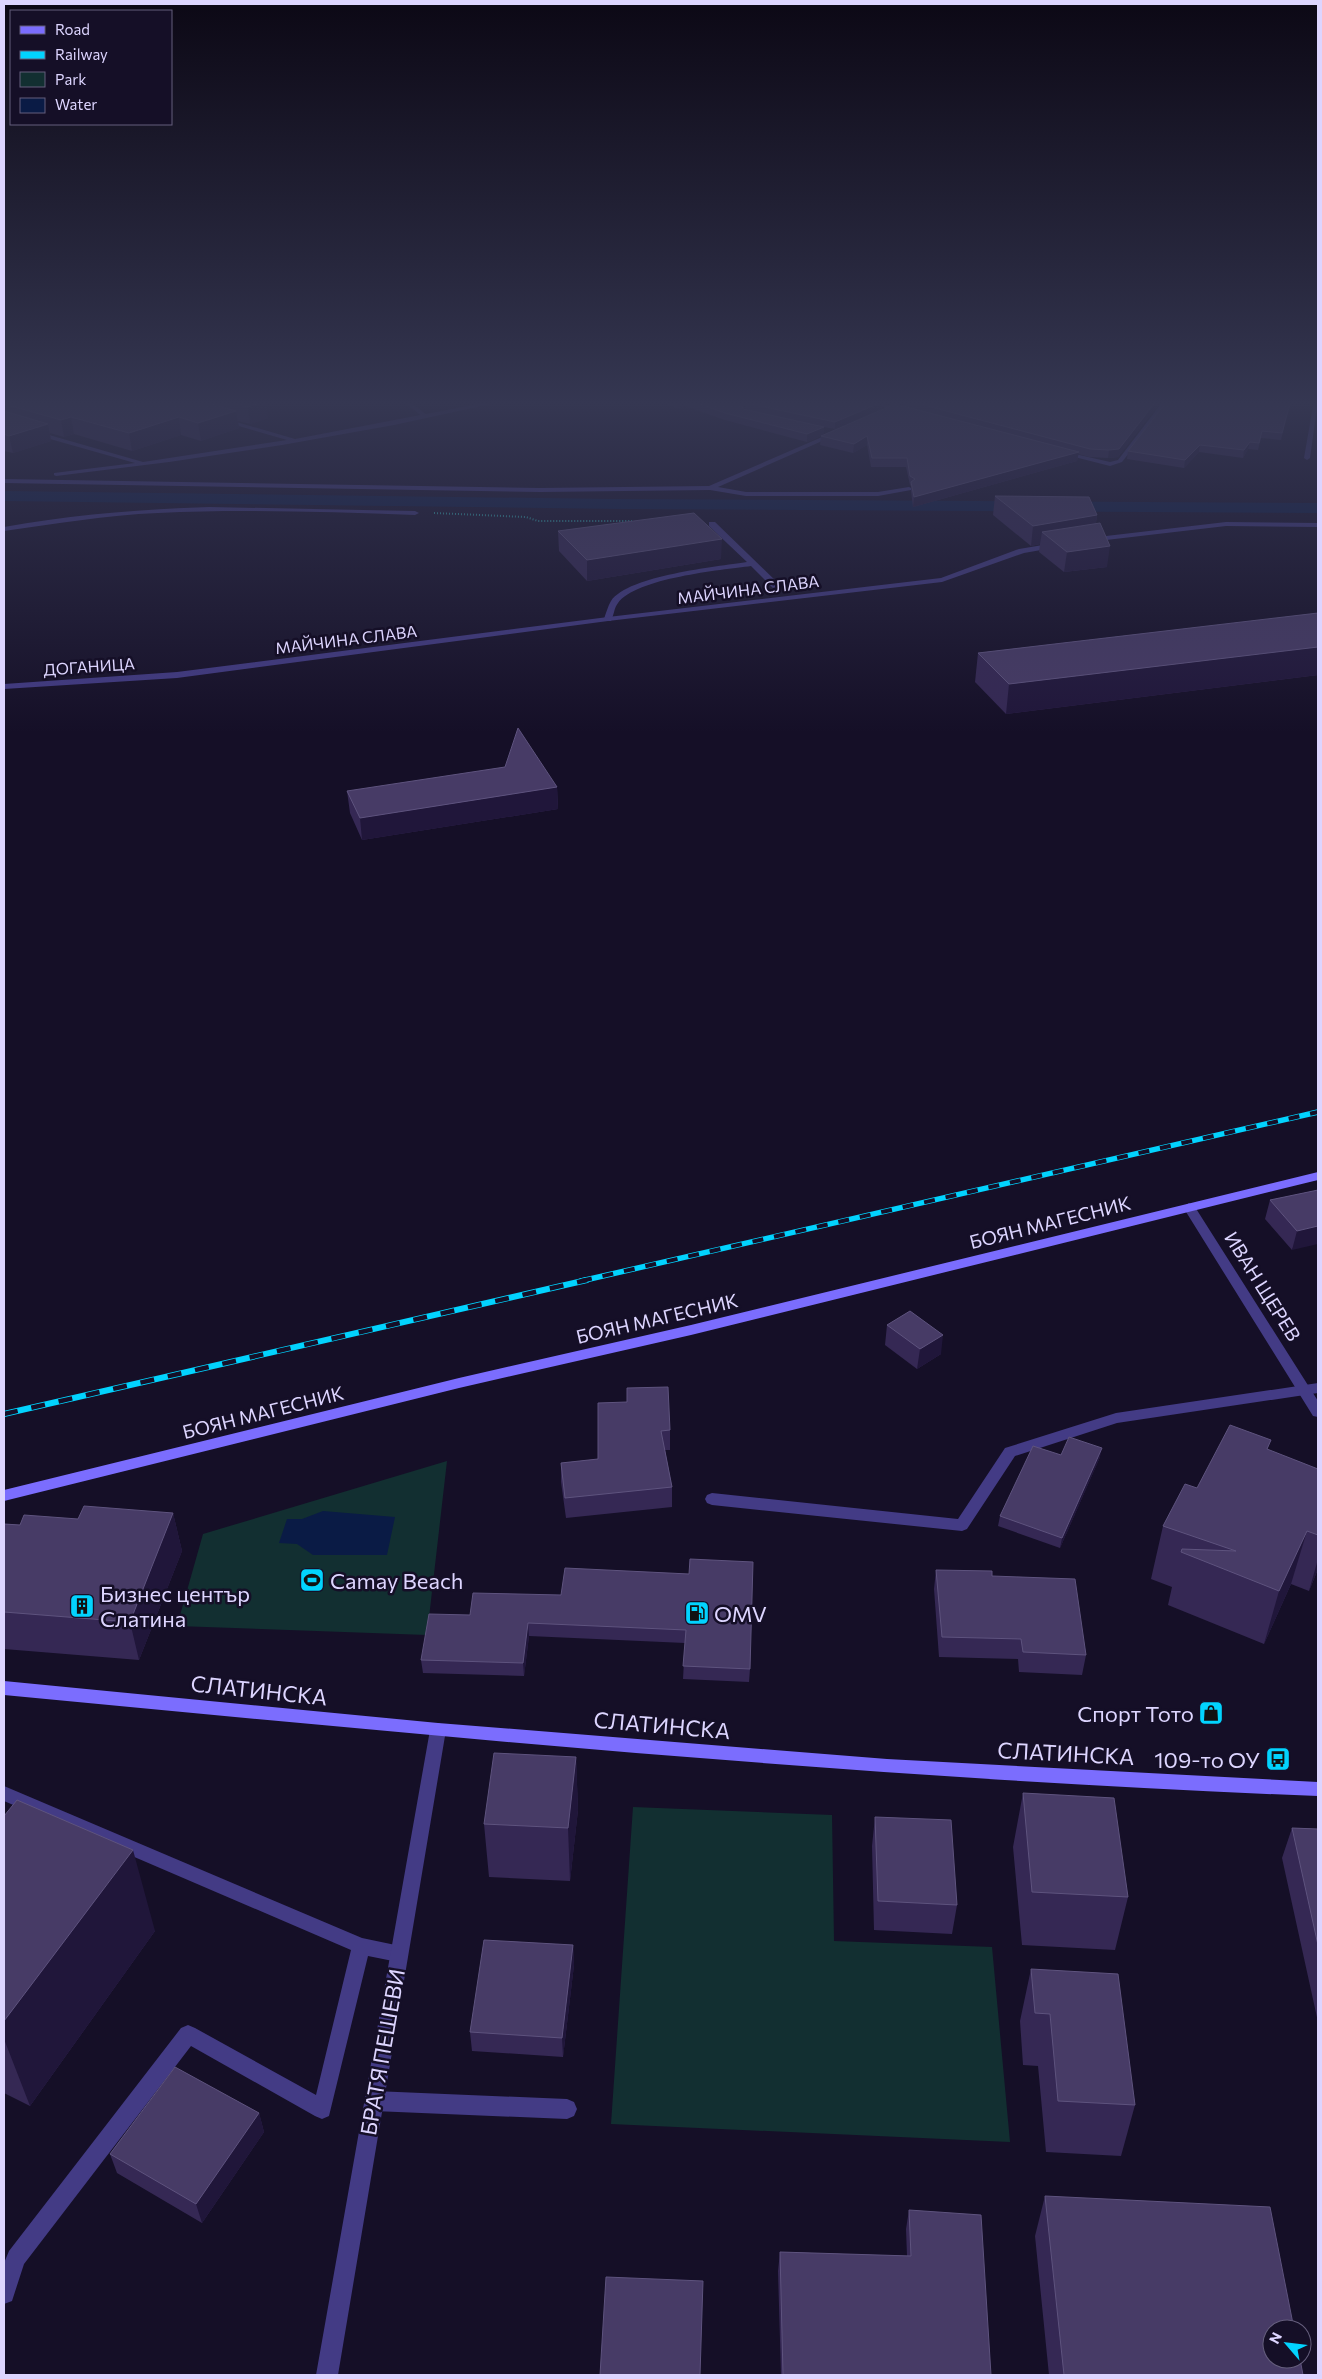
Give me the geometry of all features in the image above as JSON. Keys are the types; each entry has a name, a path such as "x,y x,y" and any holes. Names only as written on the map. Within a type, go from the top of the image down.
{"street":[{"path":"4,529 49,520 144,511"},
{"path":"362,511 415,513"},
{"path":"712,524 778,588"},
{"path":"1079,542 1226,524 1318,525"},
{"name":"МАЙЧИНА СЛАВА","path":"177,675 608,619 942,580 1022,550 1060,544"},
{"path":"608,619 615,602 635,589 663,579 753,564"},
{"name":"ДОГАНИЦА","path":"4,687 177,675"},
{"name":"БОЯН МАГЕСНИК","path":"4,1496 449,1386 691,1330 1318,1176"},
{"name":"ИВАН ЩЕРЕВ","path":"1189,1207 1312,1389 1318,1412"},
{"path":"712,1499 962,1525 1010,1452 1116,1418 1312,1389"},
{"name":"СЛАТИНСКА","path":"4,1688 438,1730 888,1766 1318,1789"},
{"name":"БРАТЯ ПЕШЕВИ","path":"327,2375 398,1953 438,1730"},
{"path":"4,1792 361,1946 398,1953"},
{"path":"4,2293 16,2258 188,2034 322,2109 361,1946"},
{"path":"374,2102 567,2109"}],"path":[{"path":"415,513 526,516 538,521 634,521"}],"green space":[{"name":"Camay Beach","path":"447,1461 427,1635 177,1626 203,1534"},
{"path":"633,1807 832,1815 834,1941 992,1947 1010,2142 611,2124"}],"water":[{"path":"973,511 1318,511 1318,513"},
{"path":"323,1511 395,1517 387,1555 313,1555 297,1544 279,1543 287,1519 302,1519"}],"building":[{"path":"1014,511 1095,511 1097,515 1033,526"},
{"path":"694,513 722,539 587,560 558,531"},
{"path":"1100,523 1110,546 1067,552 1042,532"},
{"path":"1318,613 1318,647 1009,684 978,653"},
{"path":"518,728 557,787 360,818 347,791 505,767"},
{"path":"1318,1190 1318,1226 1297,1231 1270,1200"},
{"path":"910,1311 943,1335 920,1349 887,1325"},
{"path":"668,1387 670,1430 661,1431 672,1487 565,1498 561,1463 598,1459 598,1403 627,1402 627,1388"},
{"path":"1230,1425 1271,1440 1267,1449 1318,1469 1318,1535 1307,1531 1279,1591 1181,1552 1182,1549 1236,1551 1163,1526 1185,1484 1197,1488"},
{"path":"1069,1437 1102,1448 1062,1538 1000,1516 1033,1446 1061,1455"},
{"path":"84,1506 173,1513 130,1622 4,1612 4,1524 20,1525 24,1515 78,1519"},
{"path":"690,1559 753,1562 750,1669 683,1666 686,1630 528,1623 523,1663 421,1660 429,1614 470,1615 473,1593 561,1595 565,1568 689,1574"},
{"path":"936,1570 992,1571 992,1576 1075,1579 1086,1655 1023,1652 1021,1639 942,1637"},
{"path":"494,1753 576,1757 568,1828 484,1824"},
{"path":"1023,1793 1114,1798 1128,1897 1032,1892"},
{"path":"17,1800 133,1850 4,2021 4,1816"},
{"path":"875,1817 951,1820 957,1905 878,1901"},
{"path":"1292,1828 1318,1829 1318,1945"},
{"path":"484,1940 573,1945 562,2038 470,2032"},
{"path":"1031,1969 1118,1974 1135,2105 1058,2101 1050,2014 1035,2013"},
{"path":"175,2067 259,2113 196,2204 110,2154"},
{"path":"1045,2196 1270,2207 1292,2319 1262,2319 1262,2369 1302,2369 1303,2375 1064,2375"},
{"path":"909,2210 981,2215 991,2375 783,2375 780,2252 911,2256"},
{"path":"606,2277 703,2281 700,2375 600,2375"}],"railway":[{"path":"581,1281 1318,1112"},
{"path":"4,1414 587,1280"}],"place":[{"name":"Camay Beach","path":"312,1580"},
{"name":"Бизнес център Слатина","path":"82,1606"},
{"name":"OMV","path":"697,1613"},
{"name":"Спорт Тото","path":"1211,1713"},
{"name":"109-то ОУ","path":"1278,1759"}]}
